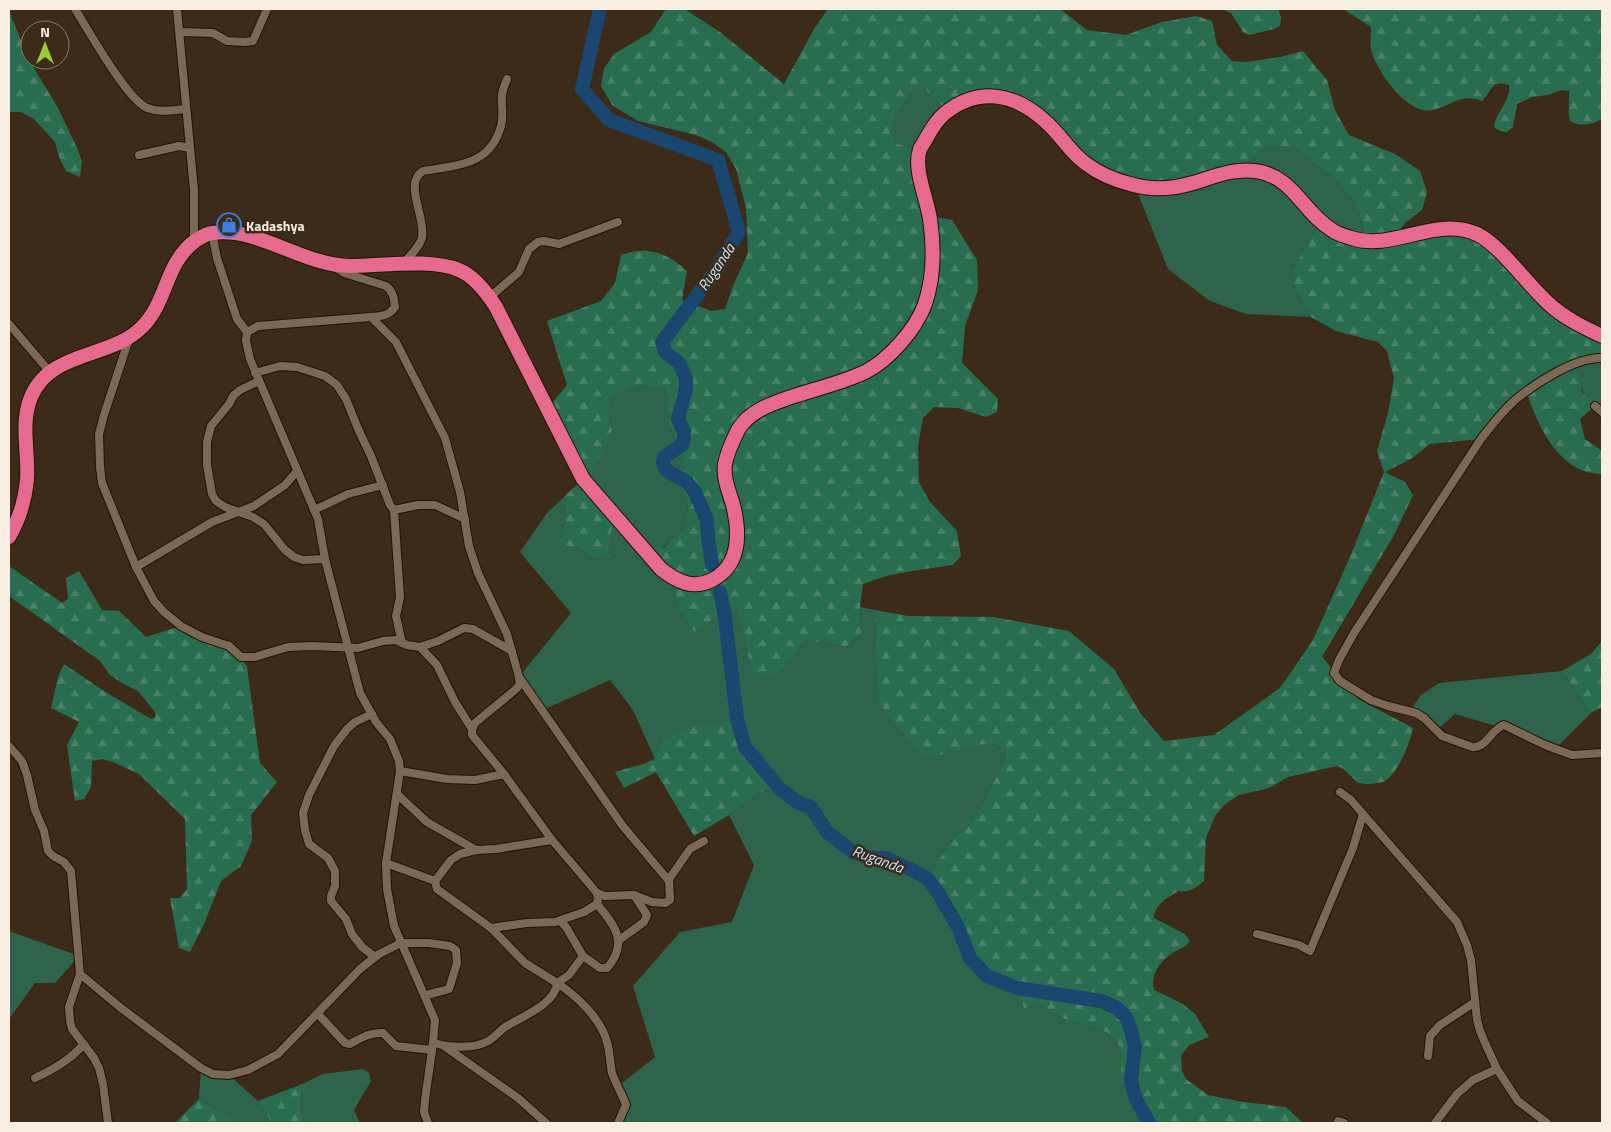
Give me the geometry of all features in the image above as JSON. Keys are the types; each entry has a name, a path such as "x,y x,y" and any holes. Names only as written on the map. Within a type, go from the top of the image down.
{"highway":[{"path":"9,537 22,510 27,480 24,431 27,409 37,385 57,366 129,339 143,327 153,315 174,265 186,248 202,236 212,233 239,233 316,261 334,265 440,264 460,270 471,277 490,297 526,364 583,479 660,569 673,579 691,585 706,583 723,575 732,564 735,553 736,519 725,478 725,461 740,428 752,414 771,404 867,371 881,361 904,339 917,320 925,304 930,282 933,250 930,217 920,173 919,151 939,119 959,103 972,98 1006,97 1045,121 1070,150 1088,166 1112,178 1135,186 1178,187 1240,170 1257,171 1276,177 1291,187 1320,221 1333,232 1367,243 1443,228 1467,230 1493,244 1548,303 1565,316 1602,336"}],"street":[{"path":"75,9 106,60 134,98 148,108 164,112 186,109"},
{"path":"177,9 194,190 194,242"},
{"path":"180,32 213,33 227,41 253,41 267,9"},
{"path":"402,264 419,246 422,239 422,218 414,185 419,174 423,171 456,166 479,159 489,149 501,125 502,93 506,79"},
{"path":"139,155 179,146 190,148"},
{"path":"490,297 519,272 529,250 538,242 544,241 559,244 618,222"},
{"path":"212,233 217,258 237,318 247,332 246,341 255,373 318,519 325,559 360,693 390,739 399,761 400,771 386,862 386,889 394,926 435,1020 424,1112 428,1123"},
{"path":"247,332 258,326 371,317 388,314 395,307 392,290 379,283 344,273 334,265"},
{"path":"371,317 396,342 445,438 465,519 469,546 506,634 520,677 520,684 516,690 475,723 472,735 596,894 597,904 618,934 616,957 607,968 600,968 583,956 566,927 560,921"},
{"path":"9,324 50,372"},
{"path":"129,339 99,434 102,482 136,567 154,601 181,626 202,637 229,646 242,657 255,657 288,648 312,646 358,648 382,641 396,640 420,647 438,641 464,628 480,632 512,651"},
{"path":"1602,358 1587,359 1552,375 1514,401 1502,414 1481,439 1354,633 1334,673 1340,681 1371,700 1416,713 1424,718 1442,736 1472,748 1479,747 1499,727 1504,725 1544,745 1572,755 1602,753"},
{"path":"255,373 280,366 297,367 325,376 337,385 346,399 390,505 394,510 400,598 396,616 402,643"},
{"path":"259,381 240,390 233,396 229,404 211,426 207,442 207,465 212,494 216,501 236,512 253,517 264,524 285,550 294,557 303,560 325,559"},
{"path":"1595,406 1602,412"},
{"path":"136,567 212,522 254,506 285,485 297,471"},
{"path":"314,510 348,494 383,485"},
{"path":"394,510 418,504 434,505 465,519"},
{"path":"420,647 437,665 455,702 472,729"},
{"path":"520,677 622,825 669,881"},
{"path":"372,714 355,722 334,746 309,795 303,813 309,844 328,858 335,871 336,886 331,896 331,901 346,918 352,934 362,947 374,957"},
{"path":"9,746 22,761 35,810 44,831 48,851 64,862 71,871 80,974 69,1007 72,1030 94,1058 98,1068 103,1084 108,1123"},
{"path":"400,771 447,779 475,780 504,774"},
{"path":"1340,792 1351,800 1456,922 1467,944 1471,960 1480,1031 1497,1069 1518,1101 1547,1123"},
{"path":"397,794 427,822 476,850"},
{"path":"1256,934 1299,945 1310,950 1352,848 1363,814"},
{"path":"435,881 451,860 460,854 476,850 496,849 552,840"},
{"path":"596,894 605,896 634,895 652,902 665,903 670,900 669,879 690,849 704,841"},
{"path":"386,862 435,881"},
{"path":"435,881 437,889 491,928 525,963 565,988 603,1030 608,1043 612,1071 626,1105 625,1111 618,1123"},
{"path":"618,941 644,922 647,915 634,895"},
{"path":"491,928 560,921 584,912 597,904"},
{"path":"80,974 184,1056 213,1074 229,1075 248,1070 278,1054 360,968 374,957 401,943 429,943 450,946 456,950 457,962 449,989 432,992 425,996"},
{"path":"557,983 569,975 583,956"},
{"path":"318,1014 345,1043 350,1044 365,1036 382,1033 396,1046 470,1046 483,1044 504,1028 530,1014 554,995 557,983"},
{"path":"1428,1056 1430,1036 1440,1026 1475,1002"},
{"path":"35,1078 56,1068 75,1054 84,1044"},
{"path":"444,1046 518,1098 546,1123"},
{"path":"1435,1123 1456,1094 1473,1080 1497,1069"}],"green space":[{"path":"666,9 684,9 689,12 720,32 784,84 814,29 828,9 1060,9 1087,30 1126,35 1162,22 1196,16 1212,21 1217,45 1232,61 1246,62 1280,57 1303,51 1327,80 1335,110 1349,135 1395,154 1420,171 1427,192 1422,210 1405,223 1394,238 1467,230 1548,303 1602,336 1602,358 1577,364 1582,392 1595,406 1580,419 1585,439 1602,451 1602,474 1587,472 1574,466 1563,457 1544,434 1527,393 1481,439 1430,444 1411,459 1385,472 1405,482 1413,495 1394,535 1322,657 1358,699 1413,728 1406,750 1394,772 1383,782 1362,784 1344,769 1337,766 1288,777 1269,788 1239,795 1225,804 1215,816 1206,838 1204,881 1189,891 1178,891 1162,902 1155,913 1154,918 1185,934 1190,941 1185,947 1169,956 1157,968 1153,979 1154,990 1183,1004 1195,1014 1209,1037 1189,1045 1181,1056 1182,1071 1186,1079 1208,1095 1243,1102 1286,1107 1303,1123 1149,1123 1136,1099 1121,1082 1119,1044 1106,1032 1062,1018 1038,1004 1024,1008 1017,988 987,976 970,958 958,927 928,879 953,838 969,825 982,804 1005,760 1006,749 992,744 977,745 931,757 920,754 877,701 875,610 908,616 993,617 1069,631 1114,669 1141,714 1164,741 1214,735 1280,688 1313,640 1350,557 1384,472 1377,451 1388,413 1394,378 1387,351 1378,342 1336,331 1311,317 1295,290 1292,271 1320,221 1367,242 1356,204 1334,178 1292,146 1267,146 1240,170 1191,184 1112,179 1006,97 947,111 925,89 914,89 897,113 891,132 896,143 919,151 930,216 952,220 977,260 978,290 965,326 962,363 998,399 997,412 986,417 958,408 934,407 923,418 918,446 919,482 930,502 957,531 961,556 953,565 886,576 863,584 860,607 861,634 846,647 805,641 782,670 765,677 751,669 736,604 694,632 677,606 673,579 643,548 664,548 671,539 684,529 688,507 681,488 684,463 669,425 669,400 664,388 637,387 612,396 608,408 612,430 601,457 583,479 547,409 567,385 547,321 601,301 615,283 621,255 639,251 656,252 664,255 687,271 682,300 711,311 725,309 748,253 746,208 736,169 726,152 712,142 696,135 638,121 612,105 601,86 604,69 614,54 651,32"},
{"path":"1221,9 1278,9 1281,17 1280,26 1249,35 1243,32 1231,13"},
{"path":"1343,9 1602,9 1602,119 1586,124 1570,121 1569,91 1561,90 1548,95 1532,97 1517,104 1513,127 1507,132 1500,131 1494,127 1495,121 1506,102 1509,91 1509,85 1503,84 1492,87 1482,101 1468,98 1462,99 1434,110 1414,107 1395,91 1374,59 1371,50 1371,27"},
{"path":"9,11 20,38 20,70 35,70 58,108 82,161 80,177 66,171 59,157 55,142 34,119 21,112 9,112"},
{"path":"914,89 925,89 947,111 919,151 896,143 891,132 897,113"},
{"path":"1267,146 1292,146 1334,178 1356,204 1367,243 1320,221 1292,271 1295,290 1311,317 1246,314 1210,301 1168,269 1135,186 1240,170"},
{"path":"1602,358 1602,412 1585,396 1577,363"},
{"path":"652,386 664,388 669,400 669,426 684,463 681,488 688,507 684,529 663,548 643,548 673,579 677,606 694,632 736,603 751,669 782,670 805,641 846,647 861,634 860,607 875,610 877,701 977,745 992,744 1006,749 1005,760 982,804 969,825 953,838 928,880 939,894 958,927 970,958 987,976 1017,988 1038,1004 1062,1018 1106,1032 1119,1044 1121,1082 1136,1099 1149,1123 618,1123 625,1111 617,1087 655,1057 633,986 680,932 732,922 754,865 729,815 762,791 779,789 745,747 737,719 662,740 655,759 633,710 610,680 543,710 519,677 571,613 520,552 547,513 565,496 566,524 576,546 593,558 583,479 612,430 608,408 612,396 628,387"},
{"path":"583,479 613,513 609,557 593,558 576,546 558,546 566,524 565,496"},
{"path":"9,566 62,603 68,599 66,578 79,571 102,610 119,611 146,637 181,626 227,646 235,652 247,667 260,763 277,782 251,815 252,841 241,866 221,881 204,924 190,952 179,948 170,898 180,898 187,889 185,819 139,774 102,759 92,761 91,787 84,799 75,801 67,745 79,722 51,708 58,677 64,664 151,719 155,717 155,712 138,691 110,675 100,661 9,596"},
{"path":"1602,641 1602,707 1591,713 1562,671 1591,654"},
{"path":"1562,671 1591,713 1555,749 1499,727 1455,714 1436,731 1410,711 1421,695 1439,683"},
{"path":"737,719 745,747 780,789 762,791 729,815 694,836 656,772 624,788 615,772 655,759 662,740 689,727"},
{"path":"9,931 79,956 55,983 35,983 9,1019"},
{"path":"201,1068 229,1075 258,1101 272,1123 240,1123 199,1099"},
{"path":"363,1069 369,1073 371,1081 354,1110 360,1123 305,1123 301,1099 302,1084 323,1074"},
{"path":"302,1084 301,1099 305,1123 272,1123 258,1101"},
{"path":"199,1099 240,1123 175,1123"}],"waterway":[{"name":"Ruganda","path":"600,9 582,89 609,120 718,160 739,232 715,272 662,342 665,352 679,363 686,378 686,389 678,419 684,432 683,444 664,457 663,463 666,470 687,482 695,492 707,520 712,565"},
{"name":"Ruganda","path":"720,592 725,617 737,719 745,747 780,789 799,803 811,807 827,832 853,852 868,857 888,859 928,879 958,927 970,958 987,976 1017,988 1101,1001 1117,1008 1126,1017 1131,1031 1135,1047 1131,1080 1136,1099 1149,1123"}],"place":[{"name":"Kadashya","path":"229,225"}]}
